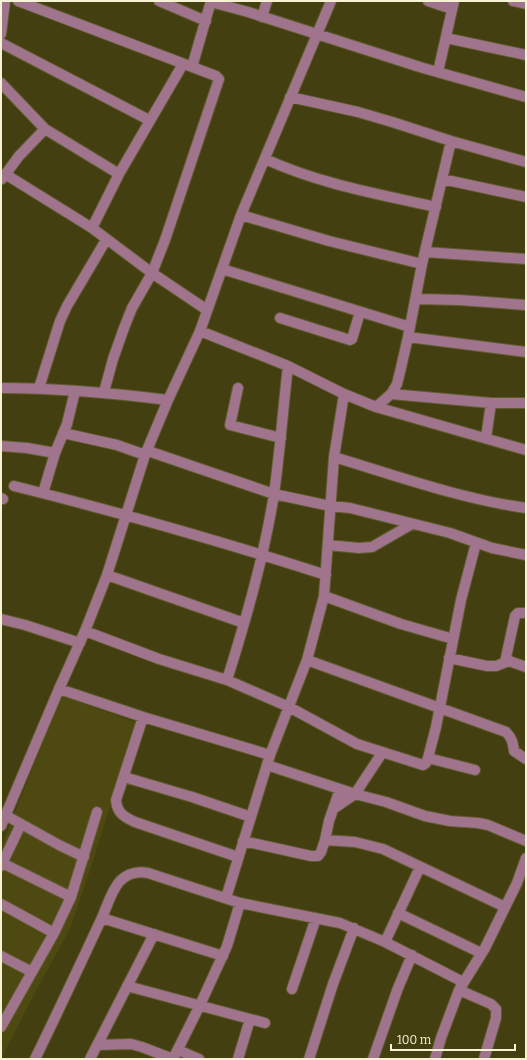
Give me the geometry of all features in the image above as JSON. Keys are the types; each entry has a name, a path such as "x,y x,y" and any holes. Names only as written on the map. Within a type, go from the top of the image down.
{"street":[{"path":"1,34 5,1"},
{"path":"18,1 187,65 217,77 219,80 171,224 152,273 132,308 124,328 113,359 104,392"},
{"path":"159,1 206,21"},
{"path":"262,17 267,1"},
{"path":"1,826 85,631 107,575 125,515 147,453 168,400 200,331 241,215 266,159 290,97 318,35 331,1"},
{"path":"428,1 453,5 438,72"},
{"path":"513,1 526,4"},
{"path":"92,228 119,174 149,120 187,65 206,21 211,2 438,72 526,97"},
{"path":"446,38 526,55"},
{"path":"1,44 149,120"},
{"path":"1,83 45,129 119,174"},
{"path":"290,97 385,120 451,141 526,162"},
{"path":"45,129 19,156 3,177 92,228 152,273 207,310"},
{"path":"376,407 391,394 398,378 416,299 422,264 451,141"},
{"path":"266,159 284,167 334,184 436,207"},
{"path":"442,179 526,197"},
{"path":"241,215 329,241 422,264"},
{"path":"39,388 60,321 67,306 106,240"},
{"path":"425,252 526,259"},
{"path":"222,269 360,312 409,332 526,352"},
{"path":"416,299 459,300 526,305"},
{"path":"280,318 350,340 352,338 360,312"},
{"path":"200,331 288,366 344,394 376,407 526,450"},
{"path":"227,680 262,555 274,494 288,366"},
{"path":"1,388 39,388 104,392 168,400"},
{"path":"238,388 230,425 280,438"},
{"path":"43,493 75,391"},
{"path":"226,898 269,760 307,660 324,596 334,457 344,394"},
{"path":"391,394 491,403 526,403"},
{"path":"486,438 491,403"},
{"path":"63,433 147,453 274,494 330,506 350,508 450,533 476,543 526,555"},
{"path":"1,446 27,448 55,453"},
{"path":"334,457 448,491 526,508"},
{"path":"14,486 125,515 326,575"},
{"path":"328,545 359,548 372,547 412,524"},
{"path":"85,631 159,659 227,680 288,707 357,744 423,765 426,763 428,758 440,708 461,600 476,543"},
{"path":"107,575 244,623"},
{"path":"324,596 401,624 453,639"},
{"path":"505,662 515,616 518,613 526,613"},
{"path":"1,619 25,625 80,643"},
{"path":"449,658 487,666 496,666 509,661 526,668"},
{"path":"307,660 506,732 513,741 514,751 526,759"},
{"path":"59,689 269,760 355,794 386,802 425,816 450,821 478,823 506,832 526,841"},
{"path":"143,717 116,800 119,811 124,817 238,857"},
{"path":"333,808 355,794 382,753"},
{"path":"428,758 475,770"},
{"path":"124,777 252,817"},
{"path":"244,841 311,856 318,856 325,840 333,808 340,789"},
{"path":"2,1021 54,933 71,896 97,812"},
{"path":"5,816 84,857"},
{"path":"21,824 2,864 71,896"},
{"path":"325,840 364,843 383,849 505,907"},
{"path":"435,1059 441,1038 461,986 481,954 523,876 526,858"},
{"path":"385,942 420,867"},
{"path":"35,1059 102,918 114,889 126,876 142,872 240,903 340,923 412,955 491,1004 496,1009 496,1018 484,1059"},
{"path":"174,1056 223,956 240,903"},
{"path":"1,904 54,933"},
{"path":"398,913 481,954"},
{"path":"102,918 223,956"},
{"path":"292,989 316,918"},
{"path":"309,1059 333,984 354,928"},
{"path":"90,1059 154,934"},
{"path":"373,1059 398,988 412,955"},
{"path":"1,956 32,972"},
{"path":"127,986 264,1023"},
{"path":"238,1059 250,1019"},
{"path":"97,1045 131,1044 174,1056 199,1059"}],"shaded area":[{"path":"64,697 137,723 70,929 1,1059 1,847 60,700"}]}
